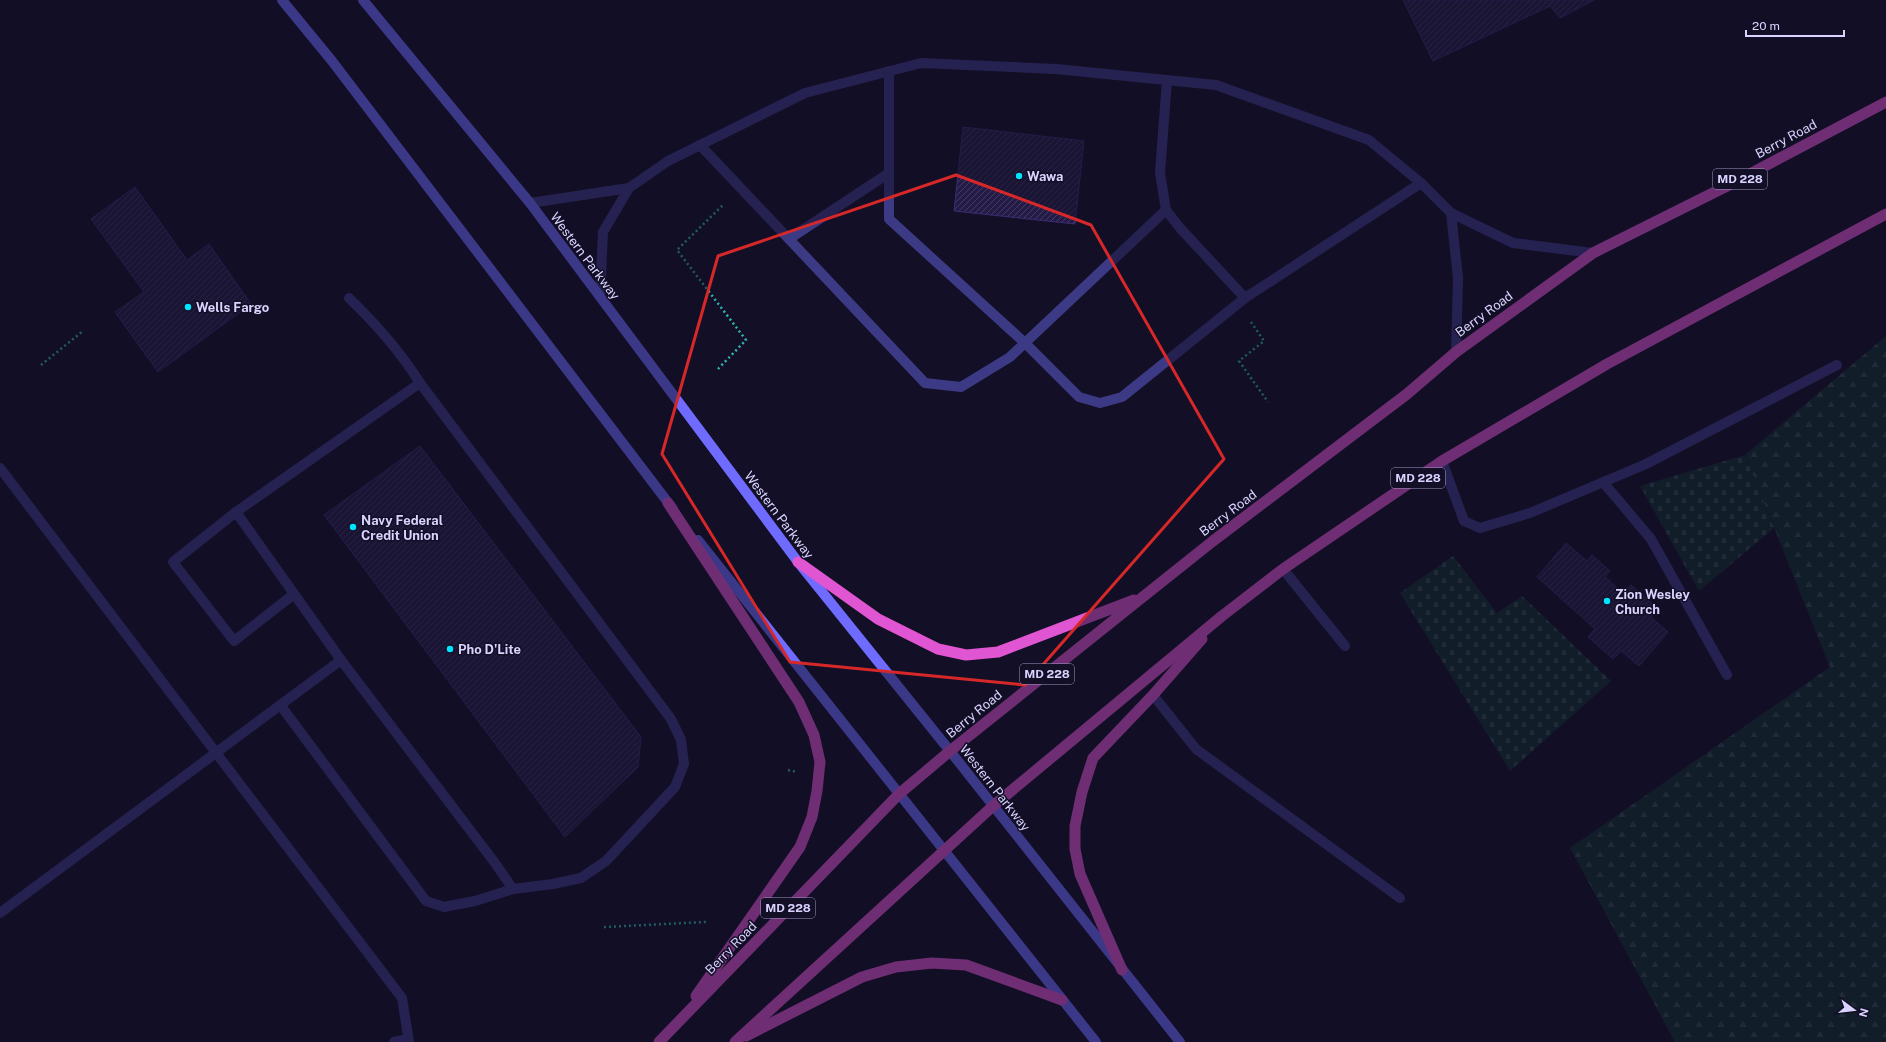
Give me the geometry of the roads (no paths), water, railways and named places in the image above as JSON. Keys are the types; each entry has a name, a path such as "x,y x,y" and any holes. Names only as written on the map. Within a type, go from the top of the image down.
{"highway":[{"name":"Berry Road","path":"659,1042 899,794 950,751 1213,541 1407,394 1456,352 1593,254 1731,184 1886,102"},
{"name":"MD 228","path":"735,1042 993,806 1222,616 1283,569 1442,461 1607,364 1886,214"},
{"path":"668,503 799,702 814,735 820,762 812,818 800,846 677,1023"},
{"path":"798,562 878,618 938,649 966,655 998,652 1144,596"},
{"path":"1122,970 1080,874 1075,849 1075,826 1082,792 1093,758 1153,695 1222,616"},
{"path":"735,1042 862,977 896,967 932,963 966,965 1062,1000"}],"main road":[{"path":"282,0 332,61 668,503 1096,1042"},
{"name":"Western Parkway","path":"363,0 530,203 798,562 950,751 1180,1042"}],"lane":[{"path":"600,297 603,232 629,188 668,161 804,93 921,63 1056,69 1216,86 1369,140 1421,183 1451,213 1513,244 1593,254"},
{"path":"888,71 889,219 1025,343 1079,397 1100,403 1122,397 1241,300 1421,183"},
{"path":"1167,80 1160,173 1166,210 1241,300"},
{"path":"700,145 925,383 961,387 1010,357 1166,210"},
{"path":"789,239 889,173"},
{"path":"530,203 629,188"},
{"path":"1451,213 1458,278 1456,352"},
{"path":"281,706 426,901 444,907 475,901 513,889 553,884 581,878 606,861 676,787 684,764 681,740 671,719 420,382 409,364 380,328 349,298"},
{"path":"1442,461 1464,521 1480,528 1530,513 1646,464 1837,365"},
{"path":"294,594 234,641 173,562 236,512 420,382"},
{"path":"0,468 402,998 409,1041 394,1042"},
{"path":"1603,482 1651,539 1727,675"},
{"path":"236,512 341,660 495,863 513,889"},
{"path":"1283,569 1345,646"},
{"path":"0,913 341,660"},
{"path":"1153,695 1196,749 1400,898"}],"place":[{"name":"Wawa","path":"1019,176"},
{"name":"Wells Fargo","path":"188,307"},
{"name":"Navy Federal Credit Union","path":"353,527"},
{"name":"Zion Wesley Church","path":"1607,601"},
{"name":"Pho D'Lite","path":"450,649"}]}
